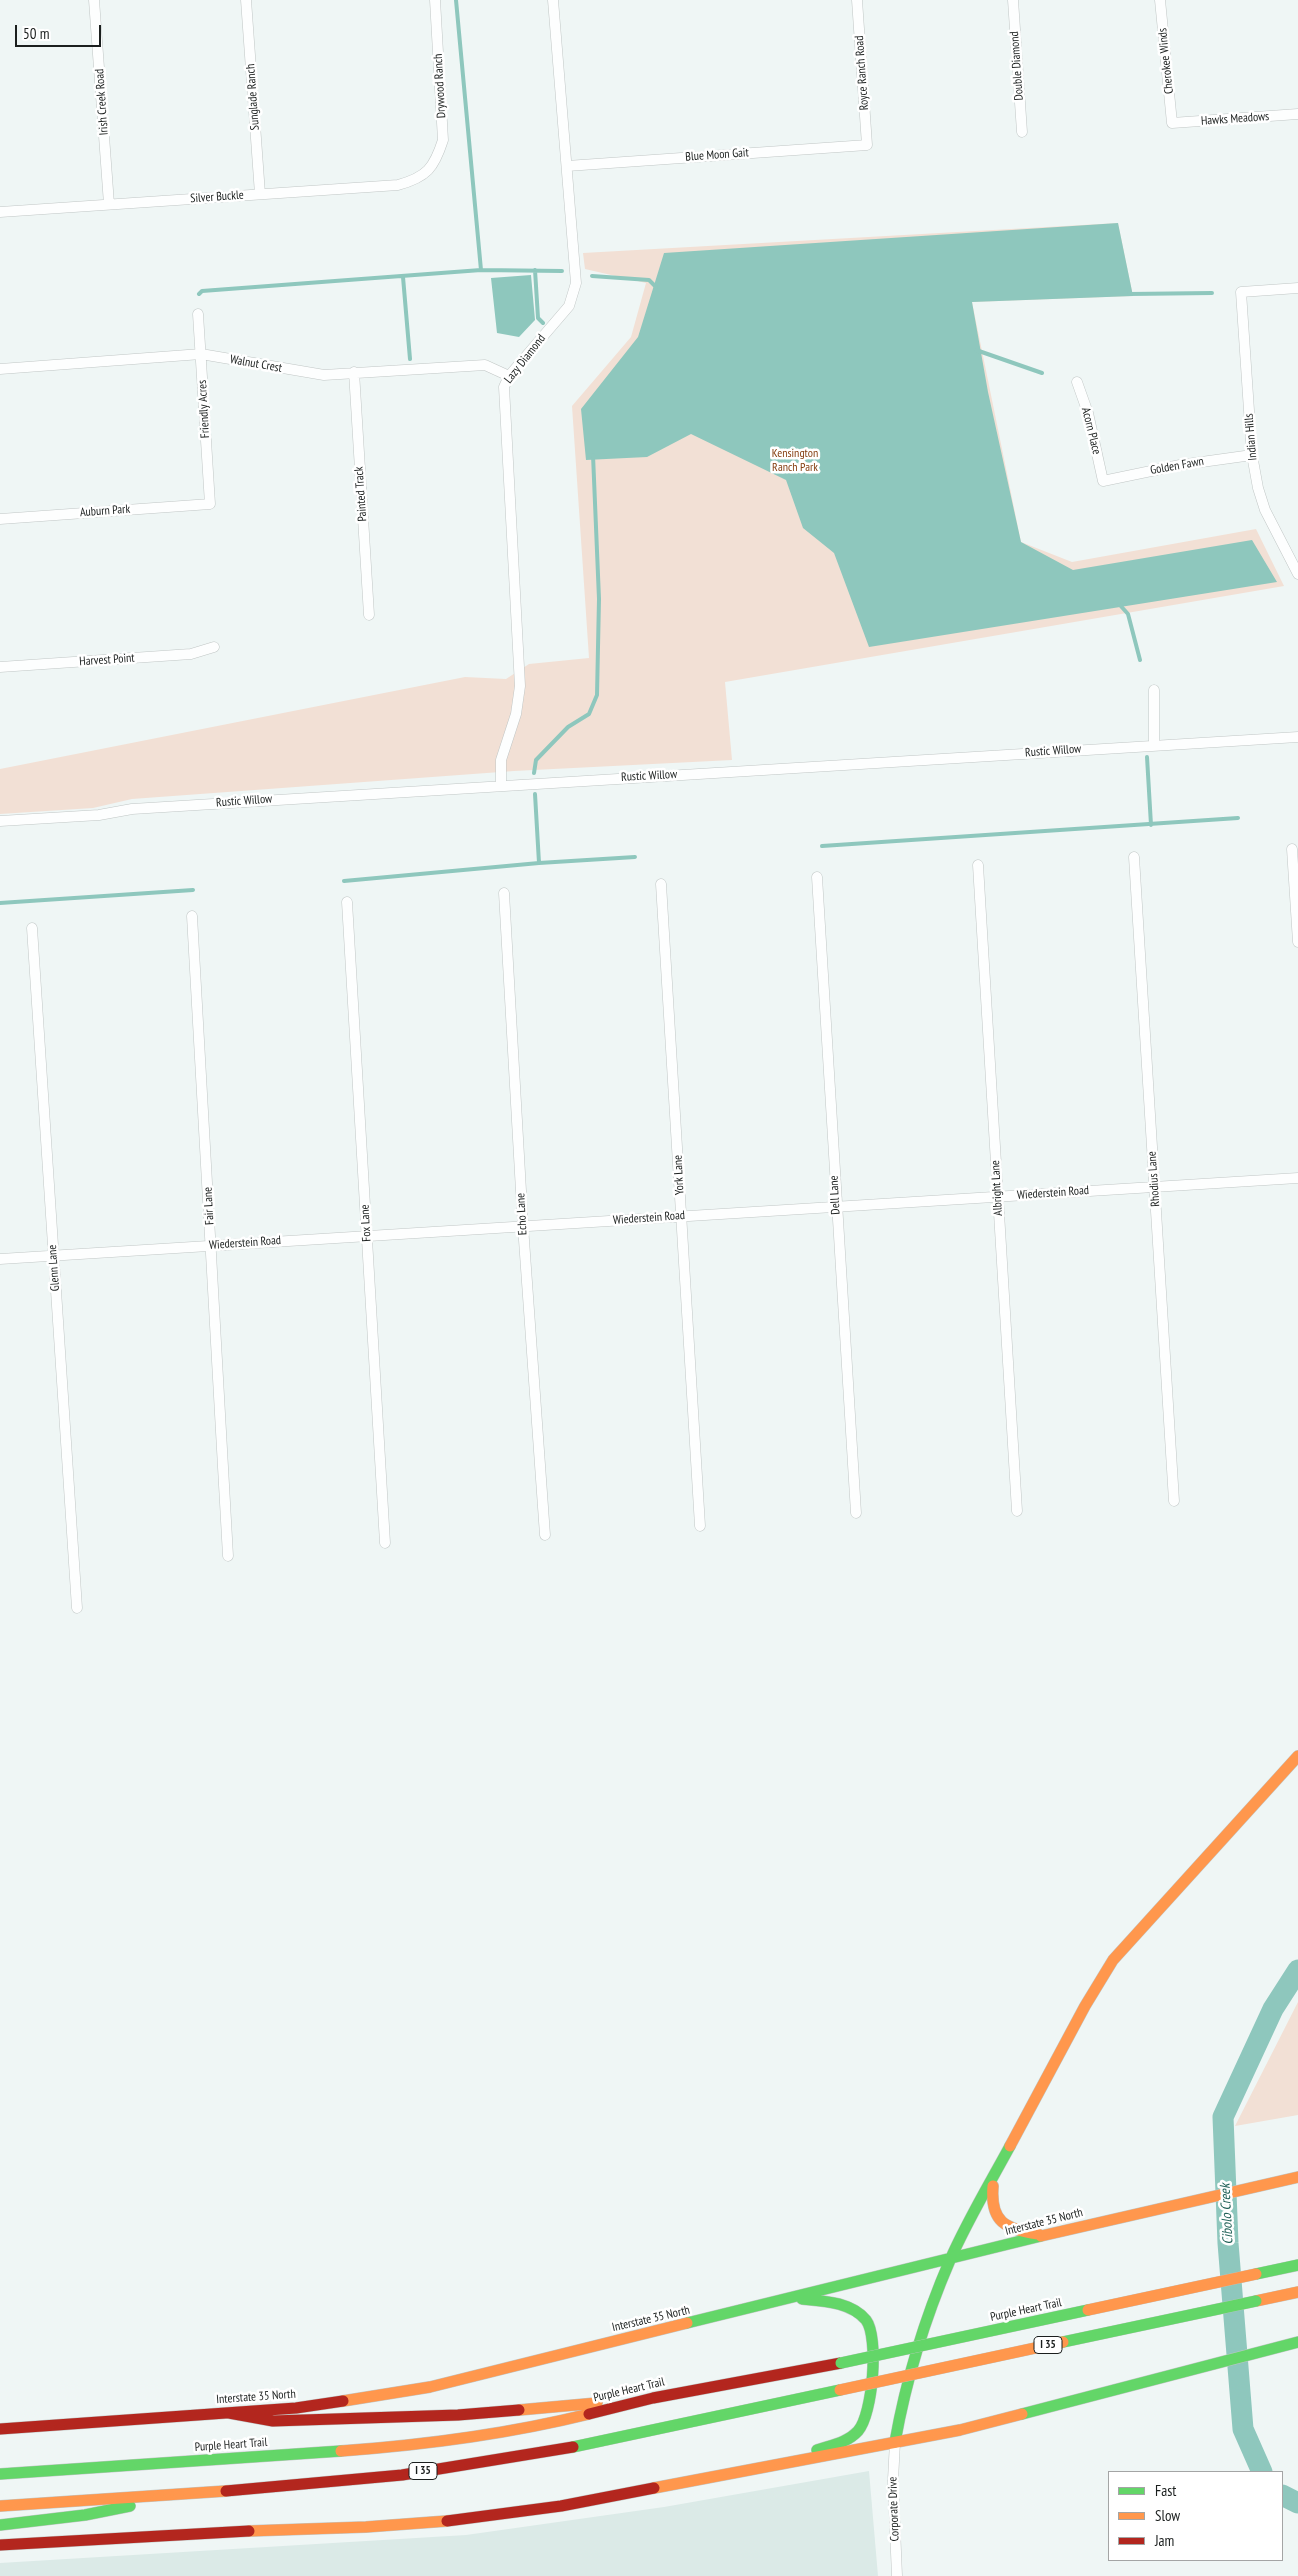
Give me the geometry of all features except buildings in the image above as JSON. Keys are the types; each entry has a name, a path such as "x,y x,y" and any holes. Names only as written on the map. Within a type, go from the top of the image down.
{"main road":[{"path":"895,2442 901,2406 921,2337 950,2260 1085,2006 1113,1960 1298,1756"},
{"path":"994,2175 990,2204 996,2216 1007,2226 1021,2232 1046,2235"},
{"name":"Interstate 35 North","path":"0,2429 296,2408 430,2387 1046,2235 1298,2177"},
{"name":"Purple Heart Trail","path":"0,2474 349,2450 463,2438 553,2423 652,2398 841,2363 1298,2266"},
{"name":"I 35","path":"0,2506 357,2479 460,2467 620,2437 1298,2292"},
{"path":"779,2464 850,2438 864,2424 870,2409 871,2330 865,2318 851,2307 836,2303 791,2298"},
{"path":"0,2545 186,2533 366,2528 441,2522 561,2506 960,2430 1298,2342"},
{"path":"229,2413 273,2421 400,2417 505,2411 652,2398"},
{"path":"0,2525 85,2515 207,2491"}],"street":[{"name":"Irish Creek Road","path":"94,0 109,204"},
{"name":"Sunglade Ranch","path":"246,0 260,194"},
{"name":"Drywood Ranch","path":"430,170 438,156 443,140 435,0"},
{"name":"Lazy Diamond","path":"501,784 501,760 516,714 520,686 504,387 509,376 569,306 575,288 576,266 553,0"},
{"name":"Royce Ranch Road","path":"857,0 867,145"},
{"name":"Double Diamond","path":"1013,0 1022,132"},
{"name":"Cherokee Winds","path":"1160,0 1172,123"},
{"name":"Hawks Meadows","path":"1172,123 1298,114"},
{"name":"Blue Moon Gait","path":"567,166 867,145"},
{"name":"Silver Buckle","path":"0,212 398,185 417,180 430,170"},
{"name":"Indian Hills","path":"1298,288 1241,292 1252,455 1258,488 1265,510 1298,574"},
{"name":"Friendly Acres","path":"198,314 210,504"},
{"name":"Walnut Crest","path":"0,370 201,354 315,374 485,364 509,376"},
{"name":"Painted Track","path":"354,372 369,615"},
{"name":"Acorn Place","path":"1076,382 1088,413 1103,480"},
{"name":"Golden Fawn","path":"1103,480 1180,465 1252,455"},
{"name":"Auburn Park","path":"0,519 210,504"},
{"name":"Harvest Point","path":"0,667 190,654 214,647"},
{"path":"1154,690 1154,745"},
{"name":"Rustic Willow","path":"0,822 99,815 132,809 501,784 1298,738"},
{"path":"1292,849 1298,942"},
{"name":"Rhodius Lane","path":"1134,856 1174,1501"},
{"name":"Albright Lane","path":"978,865 1017,1511"},
{"name":"Dell Lane","path":"817,877 856,1514"},
{"name":"York Lane","path":"661,884 700,1526"},
{"name":"Echo Lane","path":"504,893 523,1226 545,1535"},
{"name":"Fox Lane","path":"347,902 385,1543"},
{"name":"Fair Lane","path":"192,916 228,1556"},
{"name":"Glenn Lane","path":"32,928 76,1608"},
{"name":"Wiederstein Road","path":"0,1259 1298,1178"},
{"name":"Corporate Drive","path":"895,2442 893,2480 897,2576"}],"shaded area":[{"path":"1118,223 1133,296 972,302 988,392 1021,542 1073,570 1252,540 1277,582 869,647 834,553 803,528 786,480 691,434 647,457 586,460 581,409 638,337 664,253"},
{"path":"531,275 535,320 519,337 497,333 491,278"},
{"path":"869,2471 878,2576 0,2576 0,2563 466,2535 664,2507"}],"green space":[{"name":"Kensington Ranch Park","path":"1118,223 1133,296 972,302 1021,542 1072,562 1256,529 1284,586 725,682 732,760 514,771 132,799 93,808 0,814 0,769 465,677 506,679 529,664 589,658 572,406 631,337 646,283 585,269 583,253"},
{"path":"1298,2002 1298,2115 1235,2126"}],"waterway":[{"path":"456,0 481,270 562,271"},
{"path":"199,294 202,291 481,270"},
{"path":"535,270 538,318 543,323"},
{"path":"592,276 649,280 656,287"},
{"path":"403,277 410,359"},
{"path":"1129,294 1212,293"},
{"path":"976,350 1042,373"},
{"path":"534,773 536,760 568,727 589,714 597,695 599,599 593,455"},
{"path":"1119,604 1128,614 1140,660"},
{"path":"1147,757 1151,825"},
{"path":"535,794 539,863"},
{"path":"822,846 1238,818"},
{"path":"344,881 539,863 635,857"},
{"path":"0,903 193,890"},
{"name":"Cibolo Creek","path":"1262,2471 1243,2429 1228,2243 1223,2117 1273,2009 1298,1970"},
{"name":"Cibolo Creek","path":"1283,2496 1298,2503"}],"traffic: fast":[{"path":"895,2442 911,2372 941,2282 964,2231 1010,2146"},
{"path":"687,2323 1041,2236"},
{"path":"1256,2274 1298,2265"},
{"path":"802,2299 837,2303 853,2309 866,2320 872,2342 871,2393 863,2422 854,2435 839,2443 817,2450"},
{"path":"1063,2342 1256,2301"},
{"path":"841,2363 1088,2310"},
{"path":"1022,2414 1298,2342"},
{"path":"573,2447 840,2390"},
{"path":"0,2474 341,2451"},
{"path":"0,2525 85,2515 130,2506"}],"traffic: slow":[{"path":"1010,2146 1085,2006 1113,1960 1298,1756"},
{"path":"1041,2236 1298,2177"},
{"path":"993,2186 994,2208 1002,2222 1008,2226 1038,2234"},
{"path":"1088,2310 1256,2274"},
{"path":"1256,2301 1298,2292"},
{"path":"343,2401 430,2387 687,2323"},
{"path":"840,2390 1063,2342"},
{"path":"519,2410 597,2403"},
{"path":"341,2451 466,2438 589,2414"},
{"path":"654,2488 960,2430 1022,2414"},
{"path":"0,2506 226,2491"},
{"path":"249,2531 366,2527 447,2521"}],"traffic: jam":[{"path":"589,2414 653,2398 841,2363"},
{"path":"0,2429 296,2408 343,2401"},
{"path":"229,2413 273,2421 458,2415 519,2410"},
{"path":"226,2491 402,2475 573,2447"},
{"path":"447,2521 561,2506 654,2488"},
{"path":"0,2545 249,2531"}]}
